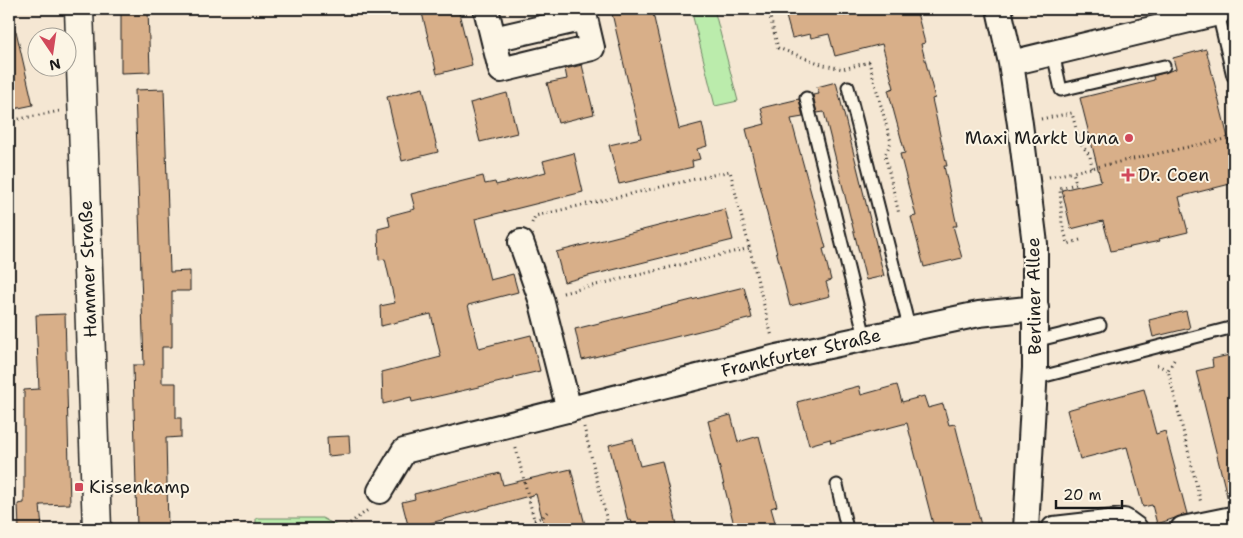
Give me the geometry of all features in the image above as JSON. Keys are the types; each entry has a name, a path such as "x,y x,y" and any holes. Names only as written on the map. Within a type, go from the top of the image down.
{"main road":[{"name":"Hammer Straße","path":"80,9 98,529"}],"street":[{"path":"486,9 494,39"},
{"name":"Berliner Allee","path":"999,9 1011,63 1035,244 1036,341 1026,529"},
{"path":"1011,63 1218,14"},
{"path":"521,242 541,299 574,409"},
{"name":"Frankfurter Straße","path":"380,491 404,451 510,426 777,357 865,337 979,314 1036,308"},
{"path":"1054,529 1124,521 1135,529"}],"lane":[{"path":"1218,14 1233,76"},
{"path":"1053,53 1061,90 1164,66"},
{"path":"848,87 909,328"},
{"path":"806,98 865,337"},
{"path":"1036,341 1100,325"},
{"path":"1033,379 1234,328"},
{"path":"836,485 847,529"}],"path":[{"path":"9,121 82,106"},
{"path":"1020,124 1072,113 1079,141 1090,156 1092,168"},
{"path":"1050,177 1234,137"},
{"path":"521,242 535,216 730,171 777,357"},
{"name":"Berliner Allee","path":"1073,172 1076,184 1060,188 1062,224 1068,244 1080,240"},
{"path":"541,299 750,248"},
{"path":"1175,357 1168,370 1220,523"},
{"path":"574,409 609,529"},
{"path":"510,426 535,523 512,529"},
{"path":"342,529 366,512 380,491"},
{"path":"534,520 544,517 547,512"}],"green space":[{"path":"691,9 714,9 738,101 715,106"},
{"path":"256,518 322,518 343,529 256,529"}],"building":[{"path":"121,9 148,9 150,72 121,73"},
{"path":"421,9 458,9 472,65 437,74"},
{"path":"611,9 652,9 679,129 702,123 707,146 697,149 700,159 692,161 693,167 619,184 609,145 641,138"},
{"path":"784,9 843,9 844,16 870,9 916,9 925,43 921,44 935,98 932,99 947,166 944,166 957,226 953,226 962,258 924,267 911,217 916,216 900,154 905,153 888,90 894,88 882,44 835,56 829,34 811,38 810,34 792,38"},
{"path":"16,31 33,105 9,110 9,32"},
{"path":"1206,49 1231,150 1234,149 1234,183 1179,197 1188,232 1159,239 1160,241 1111,251 1103,221 1071,229 1062,190 1101,181 1080,98 1154,80 1153,76 1176,69 1173,58"},
{"path":"582,65 594,114 558,123 547,83 567,79 565,69"},
{"path":"836,82 884,276 866,280 824,112 817,113 813,95 819,94 817,87"},
{"path":"423,88 438,152 402,161 387,97"},
{"path":"164,89 170,272 190,271 190,291 172,291 172,347 162,347 162,383 176,383 176,418 181,418 181,437 166,438 168,529 137,529 133,365 144,365 135,90"},
{"path":"507,93 517,133 480,142 470,103"},
{"path":"799,99 803,117 791,119 826,248 823,249 831,280 826,282 830,296 790,306 746,129 765,124 761,108"},
{"path":"574,153 583,192 475,219 490,280 513,274 518,292 468,305 479,348 531,335 540,371 514,377 514,379 412,402 411,397 383,404 382,372 441,357 431,314 381,326 380,306 395,303 385,259 379,260 378,229 390,226 388,216 415,209 411,194 483,176 485,184 495,182 496,185 546,172 543,161"},
{"path":"725,209 733,240 564,282 556,252"},
{"path":"744,287 752,318 582,360 575,329"},
{"path":"1186,311 1190,328 1153,337 1149,320"},
{"path":"65,314 70,504 40,505 42,529 19,529 18,504 24,503 24,390 39,389 36,315"},
{"path":"1234,354 1234,499 1228,500 1196,371 1213,367 1212,359"},
{"path":"897,385 902,402 924,396 928,408 943,404 949,425 955,424 982,529 936,529 935,524 933,524 907,423 831,443 830,439 809,445 797,402 859,386 861,395"},
{"path":"1144,389 1156,434 1165,431 1187,514 1157,524 1152,505 1143,507 1127,447 1080,459 1067,410"},
{"path":"731,415 738,442 759,436 777,506 771,508 777,529 735,529 708,421"},
{"path":"349,436 350,454 328,456 327,437"},
{"path":"633,439 640,466 662,461 678,529 634,529 631,520 628,521 609,445"},
{"path":"571,469 586,529 545,529 536,494 409,529 402,502 415,499 414,494 500,473 503,485"}],"place":[{"name":"Maxi Markt Unna","path":"1129,138"},
{"name":"Dr. Coen","path":"1128,175"},
{"name":"Kissenkamp","path":"79,487"}]}
